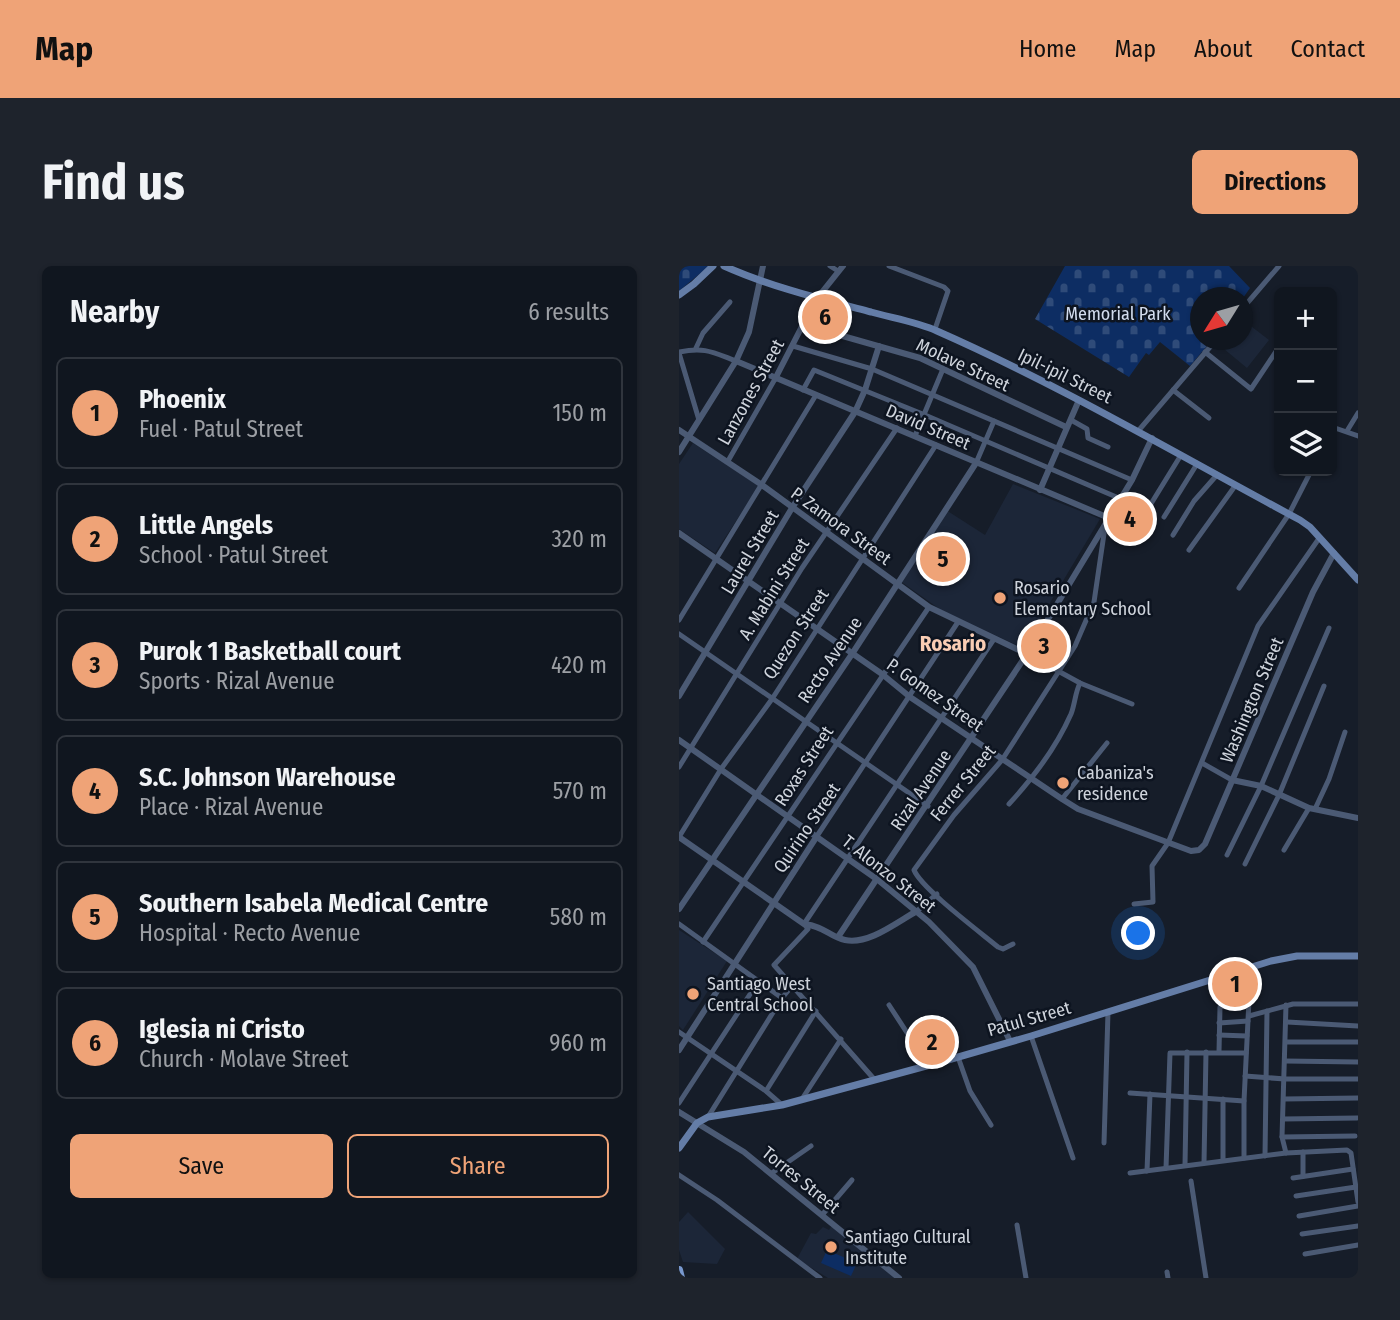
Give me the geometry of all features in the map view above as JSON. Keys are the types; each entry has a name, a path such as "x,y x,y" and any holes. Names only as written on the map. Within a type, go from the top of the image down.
{"main road":[{"path":"679,295 713,266"},
{"name":"Ipil-ipil Street","path":"724,266 761,282 935,330 1079,400 1139,430 1310,527 1357,575"},
{"name":"Patul Street","path":"697,1123 708,1117 782,1105 1031,1037 1250,967 1297,956 1358,956"},
{"path":"679,1148 697,1123"},
{"path":"679,1270 681,1278"}],"street":[{"path":"679,452 736,361 749,332 764,266"},
{"path":"830,266 841,269"},
{"path":"889,266 944,287 948,291 935,330"},
{"path":"1253,296 1279,266"},
{"name":"Lanzones Street","path":"728,461 818,298 841,269"},
{"path":"697,348 703,333 730,302"},
{"name":"Molave Street","path":"804,325 920,358 1069,424 1087,429 1089,438 1108,447"},
{"path":"793,346 872,369 1132,480"},
{"name":"Laurel Street","path":"679,696 792,508 855,412 879,346"},
{"path":"699,420 679,352 697,348 736,361"},
{"path":"1139,430 1205,352 1249,389 1254,386 1277,350"},
{"name":"David Street","path":"736,361 897,428 1107,521"},
{"path":"915,436 943,369"},
{"path":"803,390 814,370 1121,499"},
{"path":"1173,390 1209,418"},
{"path":"679,620 816,395"},
{"path":"1040,490 1079,400"},
{"path":"1347,431 1358,413"},
{"name":"Recto Avenue","path":"679,909 852,654 976,463 994,421"},
{"name":"A. Mabini Street","path":"679,767 779,603 897,428"},
{"name":"P. Zamora Street","path":"679,430 762,485 929,607 1080,683 1132,704"},
{"path":"1337,430 1358,436"},
{"name":"Rizal Avenue","path":"838,937 1027,654 1132,480 1152,438"},
{"name":"Quezon Street","path":"679,837 721,769 772,699 936,445"},
{"path":"1149,507 1181,455"},
{"path":"1164,517 1197,464"},
{"path":"1173,535 1194,501 1216,476"},
{"path":"1239,588 1289,514 1308,476"},
{"path":"1189,550 1235,486"},
{"name":"Ferrer Street","path":"937,894 916,874 915,866 954,815 1002,760 1060,672 1091,612 1107,521"},
{"name":"P. Gomez Street","path":"679,533 882,674 910,697 1062,799 1078,808 1191,851"},
{"path":"1134,904 1153,902 1153,863 1168,843 1258,626 1320,537"},
{"name":"Washington Street","path":"1191,851 1199,850 1205,844 1313,593 1334,553"},
{"name":"Roxas Street","path":"703,942 929,607"},
{"name":"Quirino Street","path":"679,1050 958,622"},
{"path":"1227,855 1261,786 1329,628"},
{"path":"679,634 928,806"},
{"path":"804,924 994,639"},
{"path":"1009,804 1032,779 1072,712 1080,683"},
{"path":"1245,864 1279,795 1324,686"},
{"path":"1284,850 1329,779 1345,732"},
{"name":"T. Alonzo Street","path":"679,740 848,858 916,911 973,967 1010,1041"},
{"path":"1062,799 1107,743"},
{"path":"1202,763 1232,780 1261,786 1312,809 1358,818"},
{"path":"679,837 804,924 808,929 774,965 874,1079"},
{"path":"804,924 819,926 847,940 866,938 916,911 937,894 1001,949 1013,944"},
{"path":"679,925 782,998"},
{"path":"1244,1158 1249,997 1247,985 1250,967"},
{"path":"679,1103 758,982"},
{"path":"708,1117 792,986"},
{"path":"1219,1052 1221,1006 1249,997"},
{"path":"1219,1023 1300,1003 1358,1004"},
{"path":"889,1005 928,1065"},
{"path":"1286,1006 1282,1137 1286,1153"},
{"path":"766,1091 816,1011"},
{"path":"1265,1156 1268,1011"},
{"path":"1104,1143 1108,1012"},
{"path":"1287,1023 1358,1026"},
{"path":"679,1032 766,1091 782,1105"},
{"path":"1219,1035 1247,1035"},
{"path":"1031,1037 1073,1158"},
{"path":"802,1099 841,1039"},
{"path":"1286,1042 1358,1042"},
{"path":"1185,1165 1187,1052"},
{"path":"1204,1163 1206,1052"},
{"path":"1166,1168 1169,1054 1246,1053"},
{"path":"958,1056 971,1091 991,1125"},
{"path":"1285,1061 1358,1062"},
{"path":"1245,1076 1358,1079"},
{"path":"1130,1093 1244,1101"},
{"path":"1147,1171 1150,1094"},
{"path":"1284,1099 1358,1098"},
{"path":"1223,1099 1223,1160"},
{"name":"Torres Street","path":"679,1112 744,1152 899,1278"},
{"path":"1283,1119 1357,1118"},
{"path":"1282,1137 1355,1136"},
{"path":"772,1174 811,1146"},
{"path":"1130,1173 1286,1153 1347,1150 1351,1153 1358,1203 1299,1216"},
{"path":"1303,1152 1303,1176"},
{"path":"1293,1178 1354,1165"},
{"path":"679,1175 820,1278"},
{"path":"822,1215 852,1181"},
{"path":"1191,1181 1206,1278"},
{"path":"1296,1196 1356,1184"},
{"path":"1017,1225 1026,1278"},
{"path":"1302,1234 1358,1226"},
{"path":"1305,1254 1358,1245"}],"shaded area":[{"path":"1253,328 1269,340 1247,368 1225,350 1253,350"},
{"path":"693,443 759,486 715,553 679,529 679,464"},
{"path":"1013,484 1100,519 1023,648 941,610 900,581 946,510 985,535"},
{"name":"Santiago West Central School","path":"679,930 727,961 683,1030 679,1026"},
{"path":"688,1212 725,1249 717,1264 683,1262 679,1250 679,1222"},
{"name":"Santiago Cultural Institute","path":"832,1225 895,1278 828,1278 797,1259 811,1233 816,1234 823,1227 829,1230"}],"green space":[{"path":"679,266 709,266 679,291"},
{"name":"Memorial Park","path":"1065,266 1229,266 1249,287 1190,287 1190,350 1204,350 1190,366 1160,342 1149,355 1146,353 1129,377 1035,319"},
{"path":"827,1250 857,1263 851,1276 821,1263"}],"place":[{"name":"Iglesia ni Cristo","path":"825,317"},
{"name":"S.C. Johnson Warehouse","path":"1130,519"},
{"name":"Southern Isabela Medical Centre","path":"943,559"},
{"name":"Rosario Elementary School","path":"1000,598"},
{"name":"Purok 1 Basketball court","path":"1044,646"},
{"name":"Cabaniza's residence","path":"1063,783"},
{"name":"Phoenix","path":"1235,984"},
{"name":"Santiago West Central School","path":"693,994"},
{"name":"Little Angels","path":"932,1042"},
{"name":"Santiago Cultural Institute","path":"831,1247"}],"district":[{"name":"Rosario","path":"953,644"}]}
